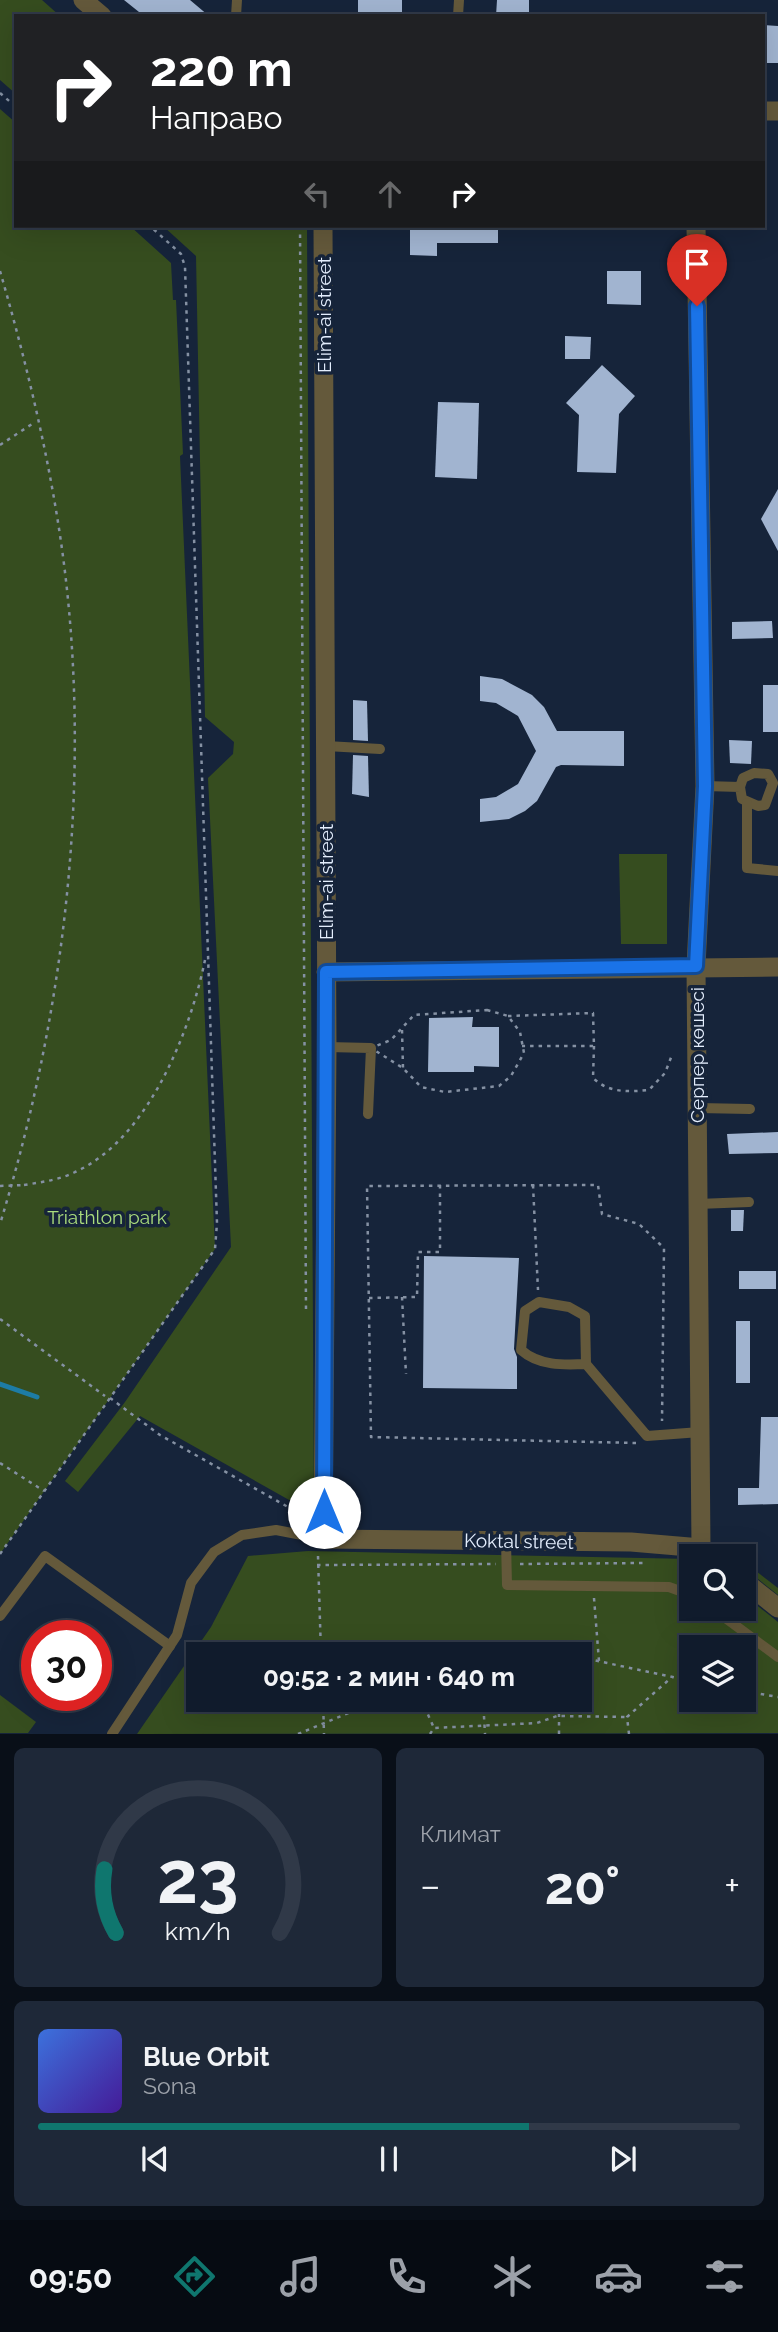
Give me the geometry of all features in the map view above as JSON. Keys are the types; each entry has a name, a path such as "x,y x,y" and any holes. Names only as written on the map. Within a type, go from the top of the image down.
{"street":[{"path":"83,0 100,14"},
{"name":"Elim-ai street","path":"323,228 327,1048 323,1539"},
{"name":"Серпер көшесі","path":"696,228 705,786 696,966 700,1432 706,1544"},
{"path":"326,972 778,967"},
{"name":"Koktal street","path":"323,1539 631,1542 679,1548"},
{"path":"756,1591 778,1608"}],"lane":[{"path":"326,746 380,749"},
{"path":"754,773 768,774 774,783 765,804 747,803 742,799 740,787 743,778 754,773"},
{"path":"705,786 740,787"},
{"path":"747,803 747,868 778,871"},
{"path":"327,1048 371,1048 368,1114"},
{"path":"698,1108 750,1109"},
{"path":"698,1204 749,1202"},
{"path":"586,1364 563,1365 532,1360 521,1350 525,1311 539,1302 569,1307 585,1316 586,1364 647,1436 700,1432"},
{"path":"112,1734 177,1635 191,1583 214,1552 242,1535 276,1530 323,1539"},
{"path":"506,1541 508,1585 669,1587 679,1591"},
{"path":"0,1616 45,1556 170,1646"},
{"path":"730,1621 778,1657"}],"path":[{"path":"0,93 14,105"},
{"path":"0,1553 215,1249 218,1223 206,953 185,267 181,254 152,228"},
{"path":"300,228 306,1316"},
{"path":"0,271 29,382 62,551 71,645 74,763 71,847 56,985 20,1159 0,1224"},
{"path":"0,445 33,424"},
{"path":"0,1186 51,1181 77,1171 106,1152 135,1123 157,1088 184,1030 200,984 206,953"},
{"path":"371,1048 391,1040 414,1015 487,1010 508,1016 593,1013 593,1078 604,1088 628,1092 649,1090 665,1073 672,1055"},
{"path":"371,1048 403,1068 421,1087 444,1092 499,1086 511,1076 524,1053 520,1032 508,1016"},
{"path":"402,1030 403,1068"},
{"path":"522,1046 594,1046"},
{"path":"369,1298 417,1297 418,1252 440,1252 439,1185"},
{"path":"533,1185 539,1302"},
{"path":"647,1436 641,1443 371,1437 368,1186 598,1185 602,1214 639,1224 664,1248 662,1435"},
{"path":"402,1297 405,1374"},
{"path":"0,1320 105,1396"},
{"path":"110,1398 160,1435 306,1517 306,1504"},
{"path":"0,1463 44,1491"},
{"path":"320,1642 317,1565 323,1539"},
{"path":"317,1565 652,1563"},
{"path":"593,1586 599,1661"},
{"path":"592,1660 679,1678"},
{"path":"434,1728 537,1723 557,1716 627,1717 673,1677"},
{"path":"756,1693 778,1697"},
{"path":"324,1712 324,1734"},
{"path":"298,1734 346,1712"},
{"path":"427,1712 434,1728"},
{"path":"484,1712 485,1734"},
{"path":"557,1712 559,1734"},
{"path":"627,1717 629,1734"},
{"path":"430,1734 434,1728"}],"green space":[{"path":"0,0 42,0 58,14 14,14 14,92 0,80"},
{"name":"Triathlon park","path":"0,109 14,121 14,228 132,228 171,263 173,300 176,300 183,454 180,456 215,1249 0,1554"},
{"path":"165,228 307,228 314,1514 140,1416 78,1492 65,1481 125,1402 231,1247 208,778 233,754 234,742 205,717 196,256"},
{"path":"619,854 667,854 667,944 621,944"},
{"path":"308,1551 679,1559 679,1621 756,1621 756,1605 778,1622 778,1733 137,1734 186,1663 186,1712 592,1712 592,1642 201,1642 248,1556"},
{"path":"756,1571 778,1588 778,1595 756,1577"},
{"path":"0,1695 36,1722 28,1733 0,1733"}],"building":[{"path":"124,0 190,0 207,14 142,14"},
{"path":"358,0 402,0 402,14 358,14"},
{"path":"497,0 529,0 529,14 496,14"},
{"path":"765,25 778,26 778,63 765,63"},
{"path":"410,228 498,228 498,243 437,243 437,256 410,255"},
{"path":"607,271 641,271 641,305 607,304"},
{"path":"565,336 591,337 590,359 565,359"},
{"path":"602,365 635,396 619,414 616,473 577,472 579,415 566,403"},
{"path":"438,402 479,403 477,479 435,477"},
{"path":"778,489 778,551 761,519"},
{"path":"772,621 773,638 732,639 732,622"},
{"path":"480,676 502,679 532,695 544,707 557,731 624,731 624,766 561,765 556,767 537,801 525,811 509,819 480,822 480,799 496,797 518,784 536,751 518,716 496,703 480,701"},
{"path":"763,685 778,685 778,732 763,732"},
{"path":"353,700 367,701 368,741 353,740"},
{"path":"729,740 752,741 751,764 730,763"},
{"path":"353,755 368,756 369,797 352,794"},
{"path":"473,1017 472,1027 499,1027 499,1067 474,1066 474,1072 428,1072 429,1018"},
{"path":"778,1132 778,1153 729,1154 727,1134"},
{"path":"731,1210 744,1210 743,1231 731,1231"},
{"path":"424,1256 519,1258 514,1349 517,1357 517,1389 423,1388"},
{"path":"739,1271 776,1271 776,1289 739,1289"},
{"path":"736,1321 750,1321 750,1383 736,1383"},
{"path":"761,1417 778,1417 778,1504 738,1505 738,1488 759,1488"}],"waterway":[{"path":"0,1384 37,1397"}],"route":[{"path":"324,1512 326,972 696,966 705,786 697,306"}]}
